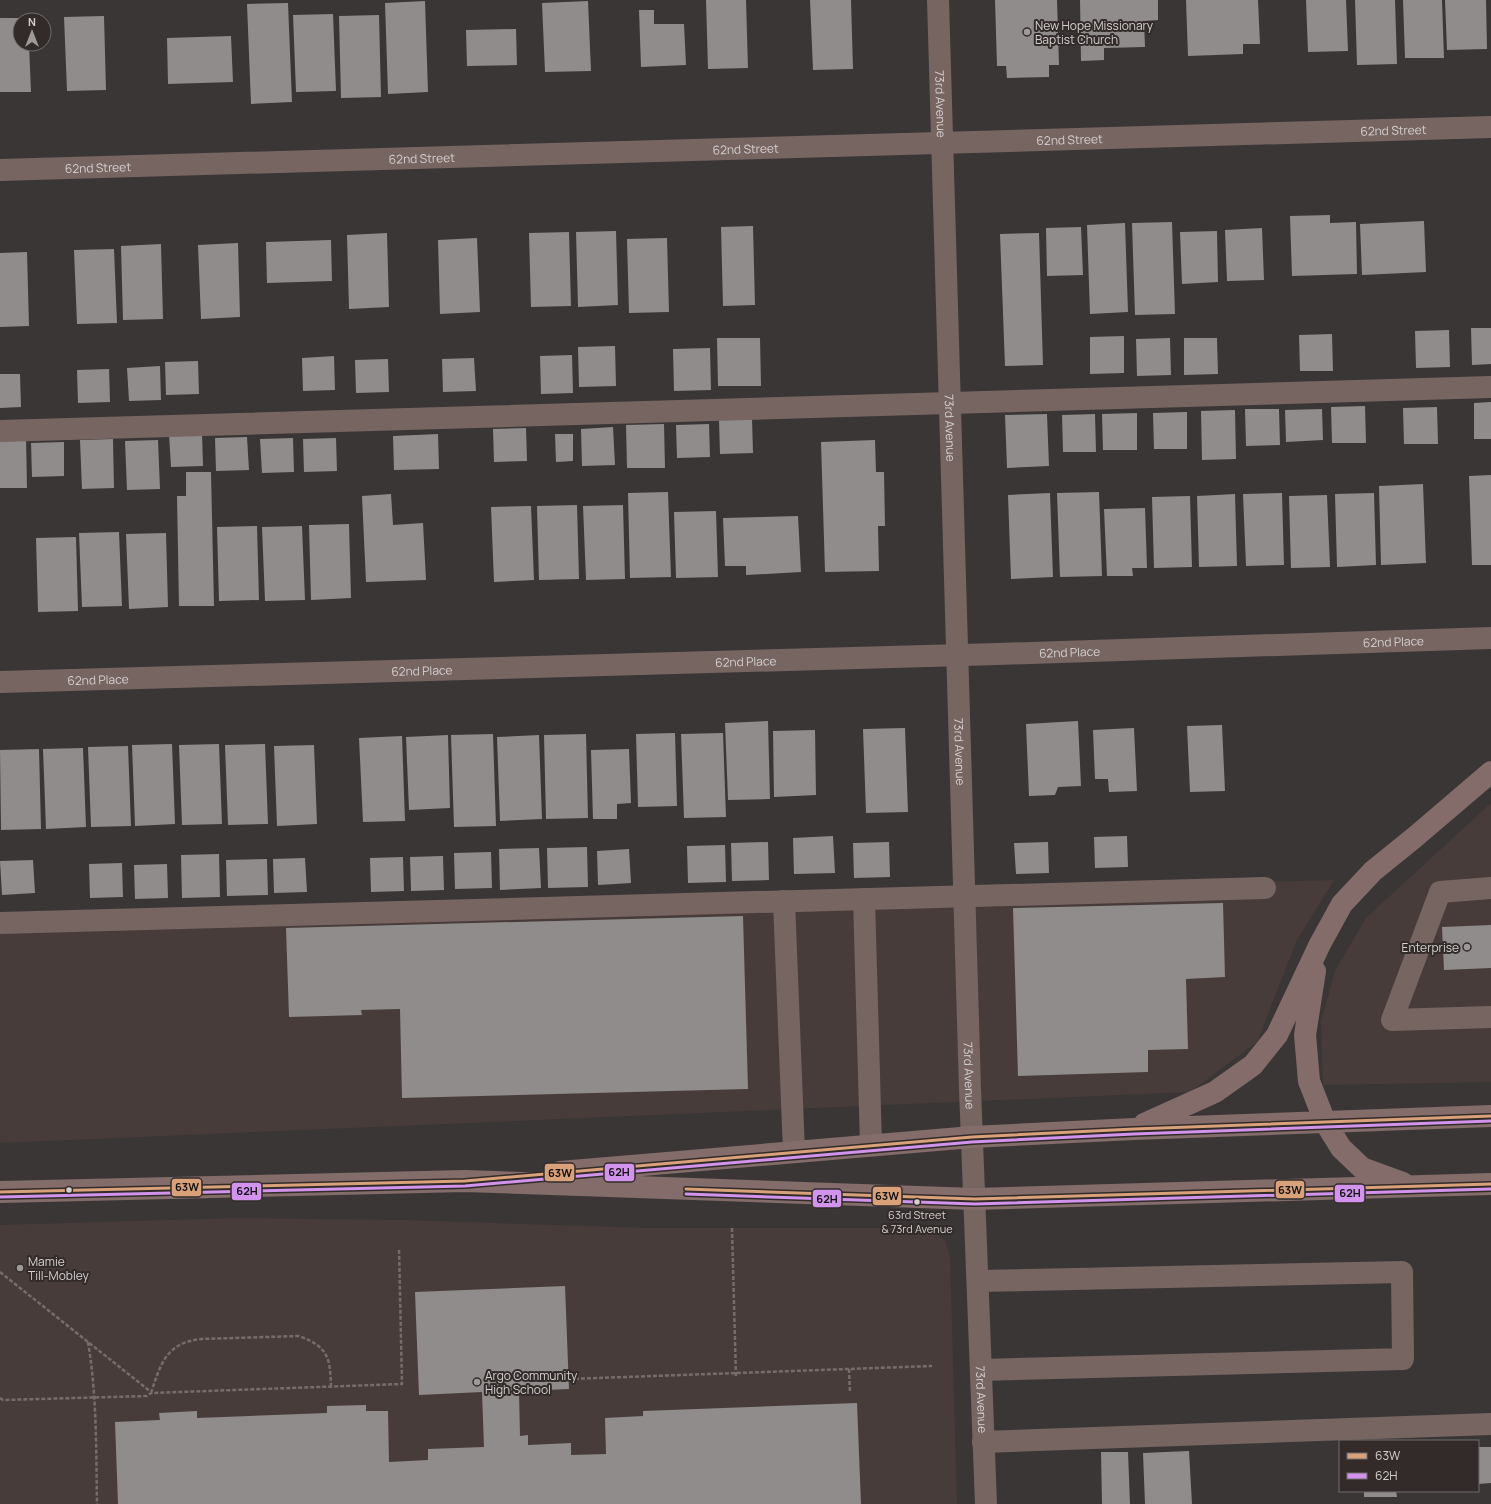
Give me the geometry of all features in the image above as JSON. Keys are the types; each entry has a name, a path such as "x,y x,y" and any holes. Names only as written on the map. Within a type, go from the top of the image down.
{"main road":[{"path":"1134,1129 1215,1092 1253,1065 1277,1035 1320,944 1342,904 1373,871 1491,772"},
{"path":"1320,944 1305,1035 1309,1081 1325,1122 1341,1148 1362,1168 1412,1187"},
{"path":"465,1181 972,1137 1134,1129 1491,1116"},
{"path":"0,1192 465,1181 975,1199 1491,1184"}],"street":[{"name":"73rd Avenue","path":"938,0 972,1137 986,1504"},
{"name":"62nd Street","path":"0,170 1491,127"},
{"path":"0,431 1491,387"},
{"name":"62nd Place","path":"0,682 958,655 1491,638"},
{"path":"0,923 1264,888"},
{"path":"1491,888 1440,892 1392,1020 1491,1017"},
{"path":"864,899 871,1145"},
{"path":"784,901 794,1152"},
{"path":"978,1281 1402,1272 1403,1359 981,1370"},
{"path":"983,1442 1491,1424"}],"path":[{"path":"732,1228 736,1378"},
{"path":"0,1398 3,1400 94,1398 147,1396 151,1393 402,1384 399,1248"},
{"path":"0,1272 151,1393"},
{"path":"151,1393 160,1367 166,1356 175,1347 188,1340 201,1339 299,1336 309,1340 319,1347 327,1356 331,1364 332,1386"},
{"path":"88,1342 94,1398 97,1504"},
{"path":"568,1379 932,1366"},
{"path":"849,1369 850,1393"}],"shaded area":[{"path":"1491,803 1491,1082 1323,1085 1321,1022 1335,971 1366,918"},
{"path":"1334,880 1297,940 1257,1042 1190,1092 0,1143 0,918"},
{"name":"Argo Community High School","path":"238,1218 401,1220 649,1228 913,1228 934,1232 945,1241 950,1257 957,1504 0,1504 0,1225"}],"building":[{"path":"706,0 746,0 748,68 708,69"},
{"path":"810,0 851,0 853,69 813,70"},
{"name":"New Hope Missionary Baptist Church","path":"995,0 1057,0 1059,65 1049,65 1049,77 1007,78 1006,66 997,66"},
{"path":"1080,0 1158,0 1158,20 1144,21 1145,47 1104,48 1104,60 1081,61"},
{"path":"1186,0 1258,0 1260,44 1243,44 1243,54 1188,56"},
{"path":"1306,0 1346,0 1348,51 1308,52"},
{"path":"1355,0 1395,0 1397,64 1357,65"},
{"path":"1403,0 1442,0 1444,58 1405,58"},
{"path":"1445,0 1486,0 1487,49 1447,50"},
{"path":"425,1 428,92 388,94 385,3"},
{"path":"588,1 591,71 545,72 542,3"},
{"path":"288,3 292,102 251,104 247,4"},
{"path":"639,10 654,10 654,24 684,24 686,65 641,67"},
{"path":"333,14 336,91 296,92 293,15"},
{"path":"379,15 381,97 341,98 339,16"},
{"path":"104,16 106,90 67,91 64,17"},
{"path":"0,18 12,18 12,52 29,52 31,92 0,92"},
{"path":"516,29 517,65 467,66 466,30"},
{"path":"231,36 233,82 168,84 167,38"},
{"path":"1330,215 1330,223 1356,222 1357,274 1292,276 1290,216"},
{"path":"1424,221 1426,272 1362,275 1360,224"},
{"path":"1172,222 1175,314 1135,315 1132,223"},
{"path":"1125,223 1128,312 1090,314 1087,225"},
{"path":"753,226 755,305 723,306 721,227"},
{"path":"1081,227 1083,275 1047,276 1046,228"},
{"path":"1262,228 1264,280 1227,281 1225,230"},
{"path":"616,231 618,305 578,307 576,232"},
{"path":"1217,231 1218,282 1182,284 1180,232"},
{"path":"569,232 571,306 531,307 529,233"},
{"path":"387,233 389,307 349,309 347,235"},
{"path":"1039,233 1043,365 1005,366 1000,234"},
{"path":"477,238 480,312 440,314 438,240"},
{"path":"667,238 669,312 629,313 627,239"},
{"path":"331,240 332,281 267,283 266,242"},
{"path":"238,243 240,317 201,319 198,245"},
{"path":"161,244 163,319 123,320 121,246"},
{"path":"114,249 117,323 77,324 74,250"},
{"path":"27,252 29,326 0,327 0,253"},
{"path":"1471,328 1491,328 1491,364 1472,365"},
{"path":"1449,330 1450,367 1416,368 1415,331"},
{"path":"1332,334 1333,371 1300,371 1299,335"},
{"path":"1124,336 1124,373 1090,374 1090,337"},
{"path":"717,338 760,338 761,386 718,386"},
{"path":"1170,338 1171,375 1137,376 1136,339"},
{"path":"1184,338 1217,338 1218,374 1184,375"},
{"path":"615,346 616,386 579,387 578,347"},
{"path":"710,348 711,390 674,391 673,349"},
{"path":"572,355 573,393 541,394 540,356"},
{"path":"334,356 335,390 303,391 302,358"},
{"path":"474,358 476,391 443,392 442,359"},
{"path":"388,359 389,392 356,393 355,360"},
{"path":"198,361 199,394 166,395 165,362"},
{"path":"160,366 161,400 129,401 127,368"},
{"path":"109,369 110,402 78,403 77,370"},
{"path":"0,374 20,374 21,407 0,408"},
{"path":"1491,402 1491,439 1474,439 1474,403"},
{"path":"1365,406 1366,443 1332,443 1331,407"},
{"path":"1437,407 1438,444 1404,444 1403,408"},
{"path":"1245,409 1279,409 1280,445 1246,446"},
{"path":"1322,409 1323,440 1286,442 1285,410"},
{"path":"1235,410 1236,459 1202,460 1201,411"},
{"path":"1187,412 1187,449 1154,449 1153,413"},
{"path":"1137,413 1137,450 1103,450 1102,414"},
{"path":"1047,414 1049,466 1007,468 1005,415"},
{"path":"1095,414 1096,452 1063,452 1062,415"},
{"path":"752,419 753,453 720,454 719,420"},
{"path":"664,424 665,468 627,468 626,425"},
{"path":"709,424 710,457 677,458 676,425"},
{"path":"613,427 615,465 582,466 581,429"},
{"path":"526,428 527,461 494,462 493,429"},
{"path":"202,433 203,466 171,467 169,434"},
{"path":"438,434 439,469 394,470 393,436"},
{"path":"555,434 573,434 573,461 556,462"},
{"path":"26,437 27,488 0,488 0,438"},
{"path":"247,437 249,470 216,471 215,438"},
{"path":"293,438 294,472 262,473 260,439"},
{"path":"336,438 337,471 304,472 303,439"},
{"path":"113,439 114,488 82,489 80,440"},
{"path":"158,440 160,489 127,490 125,441"},
{"path":"875,440 876,472 884,472 885,526 878,526 879,571 825,572 821,442"},
{"path":"64,442 64,476 32,477 31,443"},
{"path":"186,472 211,472 214,606 179,606 177,496 186,496"},
{"path":"1491,475 1491,565 1472,565 1469,476"},
{"path":"1423,484 1426,563 1381,565 1379,486"},
{"path":"668,492 671,577 630,578 628,493"},
{"path":"1099,492 1102,576 1060,577 1057,493"},
{"path":"1050,493 1053,577 1011,579 1008,495"},
{"path":"1282,493 1284,565 1246,566 1243,494"},
{"path":"1374,493 1376,565 1337,567 1335,494"},
{"path":"391,494 393,525 423,523 426,580 366,582 362,496"},
{"path":"1235,494 1237,566 1199,567 1197,496"},
{"path":"1327,495 1330,567 1291,568 1289,496"},
{"path":"1190,496 1192,567 1154,568 1152,497"},
{"path":"577,505 579,579 539,580 537,506"},
{"path":"623,505 625,579 586,580 583,506"},
{"path":"531,506 534,580 494,582 491,507"},
{"path":"1145,508 1147,568 1132,568 1133,576 1107,576 1104,509"},
{"path":"716,511 718,577 676,578 674,512"},
{"path":"798,516 801,572 746,575 746,566 725,566 723,518"},
{"path":"349,524 351,598 311,600 309,525"},
{"path":"257,526 259,600 219,601 217,527"},
{"path":"302,526 305,600 265,601 262,527"},
{"path":"119,532 122,606 82,607 79,533"},
{"path":"166,533 168,607 129,609 126,534"},
{"path":"76,537 78,611 38,612 36,538"},
{"path":"768,721 770,799 728,800 725,723"},
{"path":"1078,721 1081,786 1058,787 1055,795 1029,796 1026,724"},
{"path":"1222,725 1225,791 1190,792 1187,726"},
{"path":"905,728 908,812 866,813 863,729"},
{"path":"1134,728 1137,791 1109,792 1108,779 1095,779 1093,730"},
{"path":"815,730 816,795 774,797 773,731"},
{"path":"675,733 677,806 638,807 636,734"},
{"path":"723,733 726,817 684,818 681,734"},
{"path":"493,734 496,826 454,827 451,735"},
{"path":"586,734 588,818 546,819 544,735"},
{"path":"448,735 450,808 409,810 406,737"},
{"path":"539,735 542,819 500,821 497,737"},
{"path":"402,736 405,821 363,822 359,738"},
{"path":"172,744 175,824 135,826 132,745"},
{"path":"219,744 222,824 182,825 179,745"},
{"path":"265,744 268,824 228,825 225,745"},
{"path":"314,745 317,824 277,826 274,746"},
{"path":"128,746 131,826 91,827 88,747"},
{"path":"83,748 86,827 46,829 43,749"},
{"path":"39,749 41,829 1,830 0,750"},
{"path":"629,749 631,803 617,804 617,819 593,819 591,750"},
{"path":"833,836 835,873 794,874 793,838"},
{"path":"1127,836 1128,867 1095,868 1094,837"},
{"path":"768,842 769,880 732,881 731,843"},
{"path":"889,842 890,877 854,878 853,843"},
{"path":"1048,842 1049,873 1016,874 1014,843"},
{"path":"725,845 726,882 688,883 687,846"},
{"path":"587,847 588,887 548,888 547,848"},
{"path":"539,848 541,888 500,890 499,849"},
{"path":"629,849 631,883 598,885 597,851"},
{"path":"491,852 492,888 455,889 454,853"},
{"path":"219,854 220,897 182,898 181,855"},
{"path":"443,856 444,890 411,891 410,857"},
{"path":"403,857 404,891 371,892 370,858"},
{"path":"305,858 307,892 274,893 273,859"},
{"path":"267,859 268,895 227,896 226,860"},
{"path":"33,860 35,893 2,895 0,861"},
{"path":"122,863 123,897 90,898 89,864"},
{"path":"167,864 168,898 135,899 134,865"},
{"path":"1223,903 1225,977 1186,979 1188,1049 1148,1050 1148,1072 1018,1076 1013,908"},
{"path":"743,916 748,1089 402,1098 400,1009 361,1010 362,1015 289,1017 286,928"},
{"name":"Enterprise","path":"1491,925 1491,968 1444,970 1442,927"},
{"path":"565,1286 569,1389 519,1391 520,1436 528,1435 528,1445 571,1443 571,1455 606,1454 605,1418 643,1416 643,1411 857,1403 861,1504 118,1504 115,1422 160,1420 159,1413 197,1411 197,1418 327,1413 327,1406 366,1405 366,1411 388,1411 389,1462 428,1460 428,1449 484,1447 482,1392 419,1395 415,1292"},
{"path":"1479,1447 1491,1447 1491,1483 1479,1484"},
{"path":"1189,1451 1192,1504 1145,1504 1143,1453"},
{"path":"1101,1452 1128,1452 1130,1504 1102,1504"},
{"path":"1364,1492 1396,1492 1397,1497 1364,1497"}],"transit line":[{"name":"63W","path":"0,1192 465,1181 972,1137 1134,1129 1491,1116"},
{"name":"62H","path":"0,1197 465,1186 972,1142 1134,1134 1491,1121"},
{"name":"63W","path":"686,1189 975,1199 1491,1184"},
{"name":"62H","path":"686,1194 975,1204 1491,1189"}],"place":[{"name":"New Hope Missionary Baptist Church","path":"1027,32"},
{"name":"Enterprise","path":"1467,947"},
{"name":"63rd Street & 73rd Avenue","path":"917,1202"},
{"name":"Mamie Till-Mobley","path":"20,1268"},
{"name":"Argo Community High School","path":"477,1382"}]}
